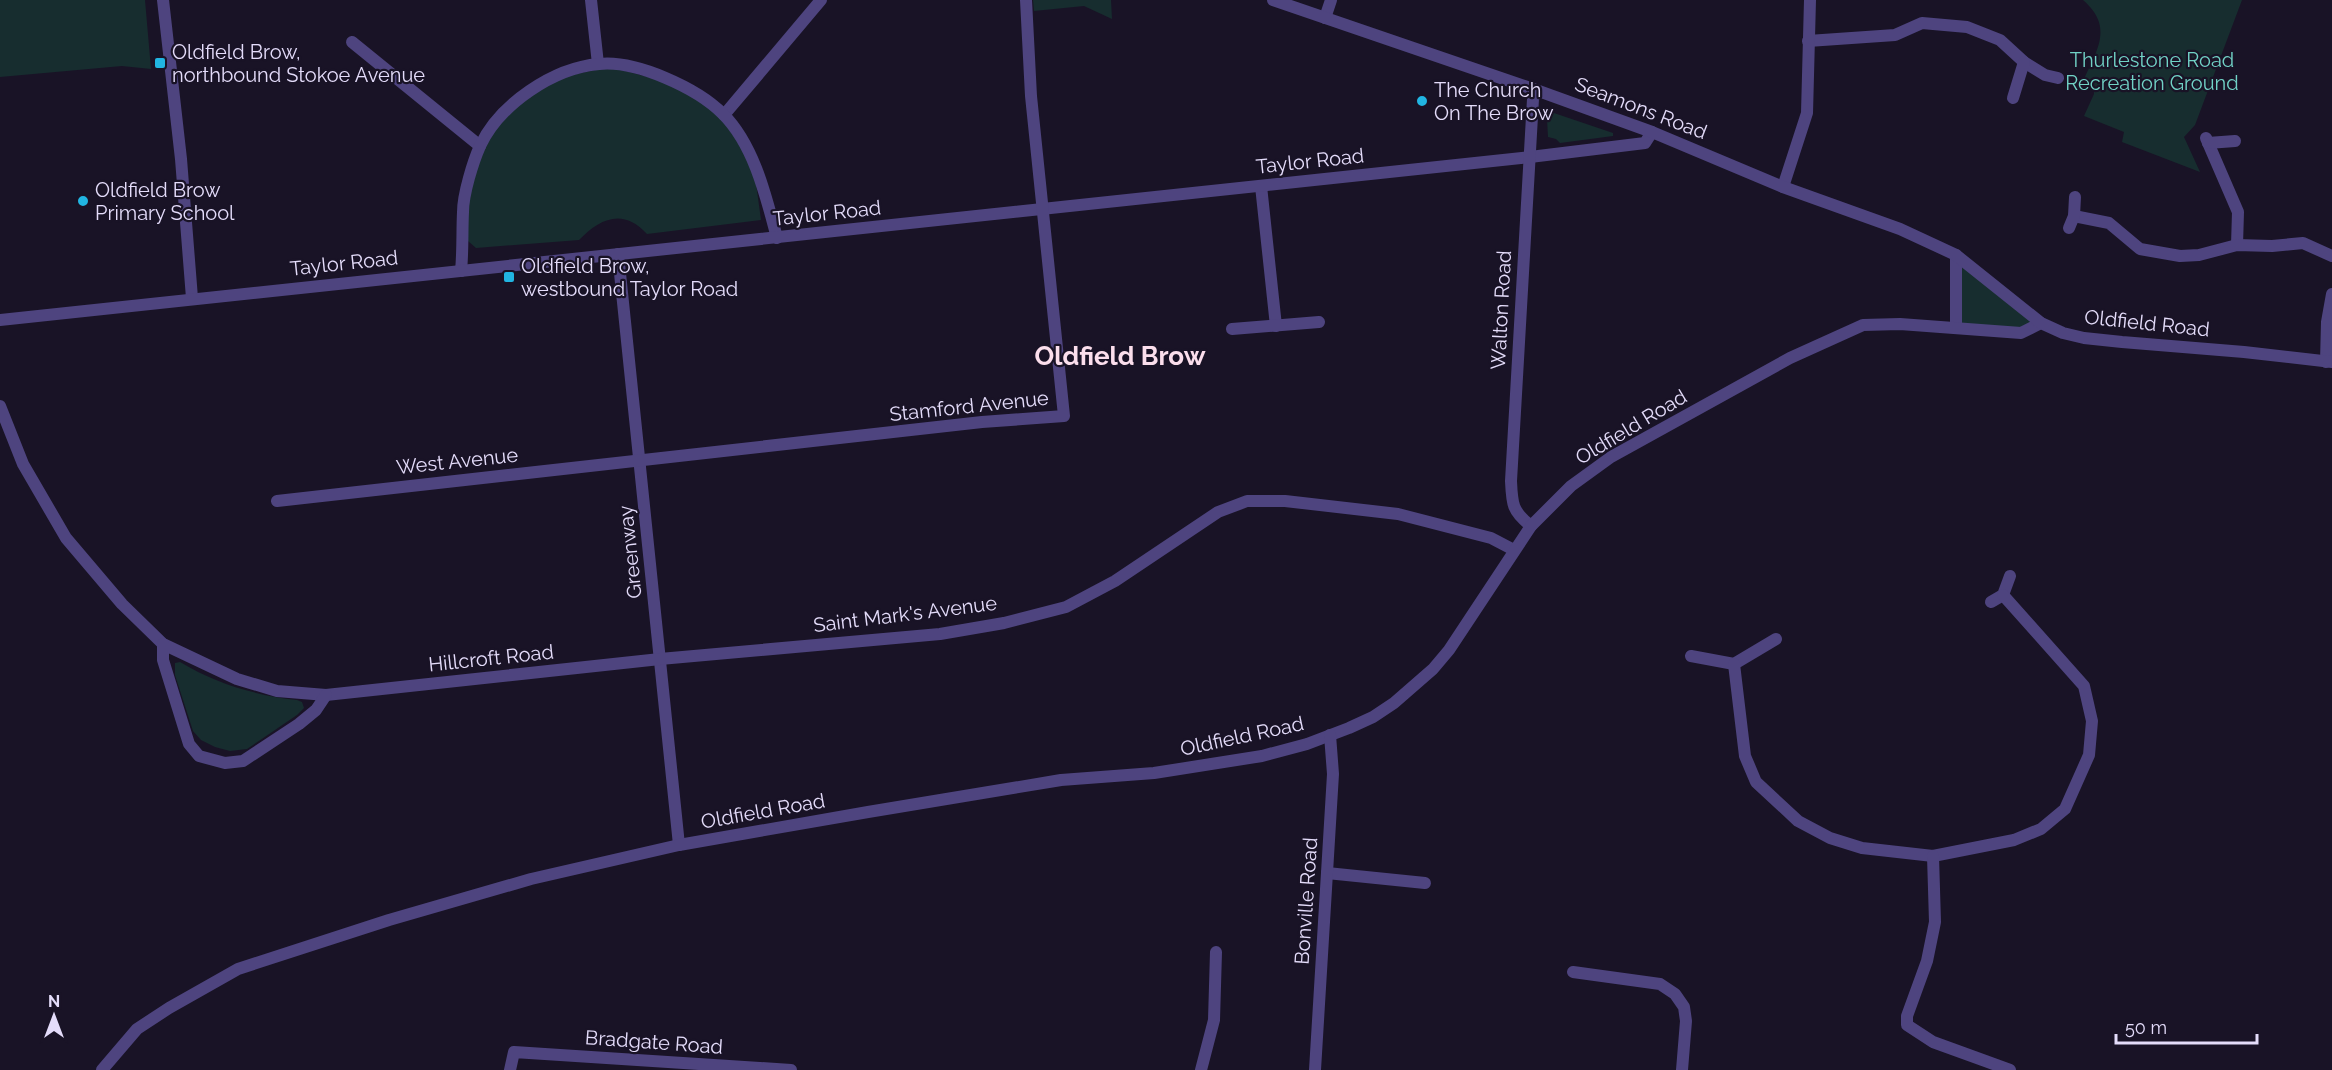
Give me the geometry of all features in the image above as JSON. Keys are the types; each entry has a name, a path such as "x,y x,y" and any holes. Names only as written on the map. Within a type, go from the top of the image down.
{"street":[{"path":"163,0 192,298"},
{"path":"591,0 598,64"},
{"path":"724,115 821,0"},
{"name":"Stamford Avenue","path":"641,462 982,422 1064,416 1031,96 1026,0"},
{"name":"Seamons Road","path":"1273,0 1652,132 1784,187 1900,230 1956,255 2041,323"},
{"path":"1325,18 1331,0"},
{"path":"1784,187 1808,113 1810,0"},
{"path":"1808,42 1895,35 1922,23 1967,27 2000,40 2024,62 2045,75 2058,78"},
{"path":"352,42 480,146"},
{"path":"2013,98 2024,62"},
{"path":"461,271 463,209 480,146 499,117 537,85 561,74 598,64 637,69 668,79 694,93 724,115 743,140 758,176 777,238"},
{"name":"Walton Road","path":"1531,526 1519,517 1512,505 1511,481 1533,99 1536,90"},
{"name":"Taylor Road","path":"0,320 1530,157 1645,142 1652,132"},
{"path":"2235,141 2207,140 2238,212 2237,244"},
{"path":"1261,186 1276,326"},
{"path":"2076,197 2072,222 2109,223 2140,249 2180,256 2199,255 2237,244 2272,246 2303,243 2332,256"},
{"name":"Greenway","path":"618,254 679,845"},
{"path":"1956,255 1956,327"},
{"path":"2329,362 2327,322 2332,294"},
{"path":"1232,329 1319,322"},
{"name":"Oldfield Road","path":"102,1070 137,1029 238,969 389,920 531,879 679,845 1061,780 1154,773 1262,756 1307,744 1373,717 1394,703 1433,669 1449,650 1531,526 1571,486 1611,457 1790,358 1863,325 1900,324 2021,333 2041,323 2063,333 2084,338 2329,362"},
{"name":"Hillcroft Road","path":"0,406 23,464 66,538 122,604 163,644 237,679 277,691 326,695 660,659"},
{"name":"West Avenue","path":"277,501 412,484 641,462"},
{"name":"Saint Mark's Avenue","path":"660,659 940,634 1004,623 1066,607 1115,582 1218,512 1247,501 1286,501 1398,514 1491,538 1514,550"},
{"path":"1991,602 2003,595 2010,576"},
{"path":"1734,664 1745,756 1756,782 1798,821 1830,838 1862,848 1933,856 2014,840 2041,829 2065,809 2089,755 2092,721 2084,686 2003,595"},
{"path":"1691,656 1734,664 1776,639"},
{"path":"163,644 163,660 189,744 199,756 225,763 243,761 316,710 326,695"},
{"name":"Bonville Road","path":"1315,1070 1333,774 1330,735"},
{"path":"1933,856 1935,922 1927,961 1907,1016 1907,1025 1933,1042 2010,1070"},
{"path":"1327,873 1425,883"},
{"path":"1201,1070 1214,1020 1216,952"},
{"path":"1573,972 1660,984 1675,994 1684,1007 1686,1021 1682,1070"},
{"name":"Bradgate Road","path":"510,1070 514,1052 791,1070"}],"green space":[{"path":"0,0 145,0 151,69 122,66 0,77"},
{"path":"1033,0 1111,0 1112,19 1084,6 1034,11"},
{"name":"Thurlestone Road Recreation Ground","path":"2083,0 2242,0 2195,125 2184,137 2200,172 2122,142 2124,132 2084,116 2094,94 2094,85 2082,84 2097,50 2100,30 2093,10"},
{"path":"610,67 667,82 710,107 740,141 755,176 761,220 647,234 638,226 620,218 595,226 579,240 476,248 468,241 465,209 483,144 519,101 562,77"},
{"path":"1551,112 1613,133 1613,136 1560,143 1548,137 1547,119"},
{"path":"1956,255 2041,323 2021,333 1956,327"},
{"path":"180,662 208,677 236,687 297,700 302,702 304,708 247,749 230,751 215,747 201,740 193,731 175,675 175,663"}],"place":[{"name":"Oldfield Brow, northbound Stokoe Avenue","path":"160,63"},
{"name":"The Church On The Brow","path":"1422,101"},
{"name":"Oldfield Brow Primary School","path":"83,201"},
{"name":"Oldfield Brow, westbound Taylor Road","path":"509,277"}],"district":[{"name":"Oldfield Brow","path":"1120,356"}]}
